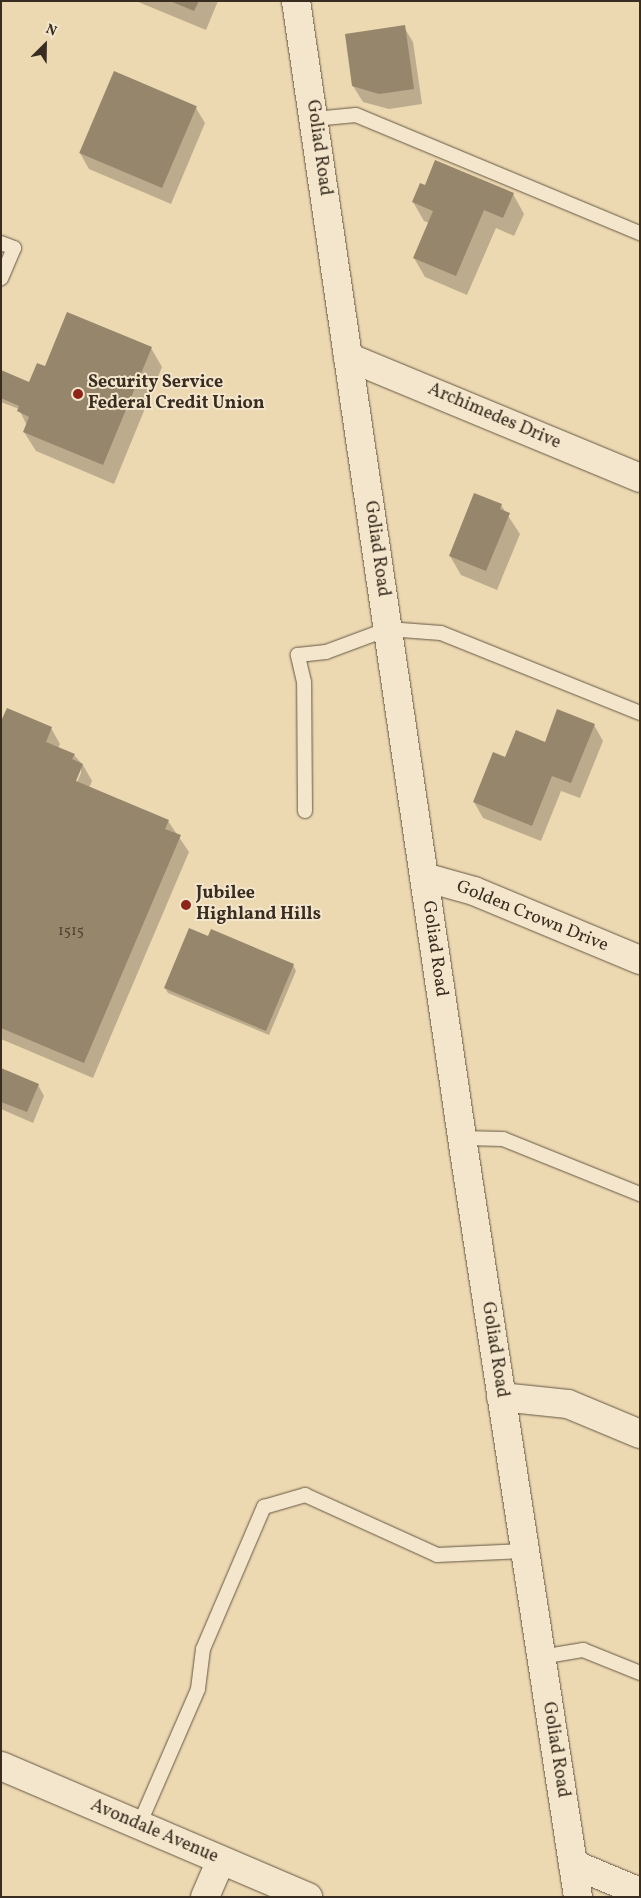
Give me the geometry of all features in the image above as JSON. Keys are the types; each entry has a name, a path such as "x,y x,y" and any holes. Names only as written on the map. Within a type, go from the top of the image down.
{"main road":[{"name":"Goliad Road","path":"296,1 462,1138 578,1897"},
{"name":"Archimedes Drive","path":"348,357 640,478"},
{"name":"Golden Crown Drive","path":"424,877 474,891 640,960"},
{"path":"501,1397 568,1404 640,1434"},
{"name":"Avondale Avenue","path":"1,1766 308,1897"},
{"path":"205,1897 221,1860"},
{"path":"573,1864 640,1892"}],"lane":[{"path":"314,119 356,115 640,233"},
{"path":"1,243 14,248 1,278"},
{"path":"305,811 304,682 298,655 326,652 388,629 441,633 640,713"},
{"path":"462,1138 503,1139 640,1194"},
{"path":"139,1825 198,1689 204,1649 264,1507 305,1495 437,1555 524,1551"},
{"path":"541,1657 583,1650 640,1673"}],"building":[{"path":"170,1 199,1 194,11"},
{"path":"405,25 414,89 379,94 352,86 345,34"},
{"path":"114,71 197,106 162,188 79,153"},
{"path":"435,160 514,193 503,218 484,210 456,276 413,258 433,211 412,202 420,183 425,185"},
{"name":"Security Service Federal Credit Union","path":"67,312 152,347 103,465 23,432 29,417 17,411 19,406 1,398 1,370 29,382 37,363 45,366"},
{"path":"474,493 502,504 500,509 510,513 486,571 449,556"},
{"path":"7,708 52,727 46,742 75,754 72,759 83,764 76,781 169,820 165,829 181,835 84,1063 1,1028 1,721"},
{"path":"557,709 595,724 571,783 552,776 532,826 473,802 493,752 505,757 516,730 545,742"},
{"path":"189,928 208,936 211,929 294,964 266,1031 164,988"},
{"path":"1,1068 39,1084 27,1112 1,1102"}],"place":[{"name":"Security Service Federal Credit Union","path":"78,394"},
{"name":"Jubilee Highland Hills","path":"186,905"}]}
